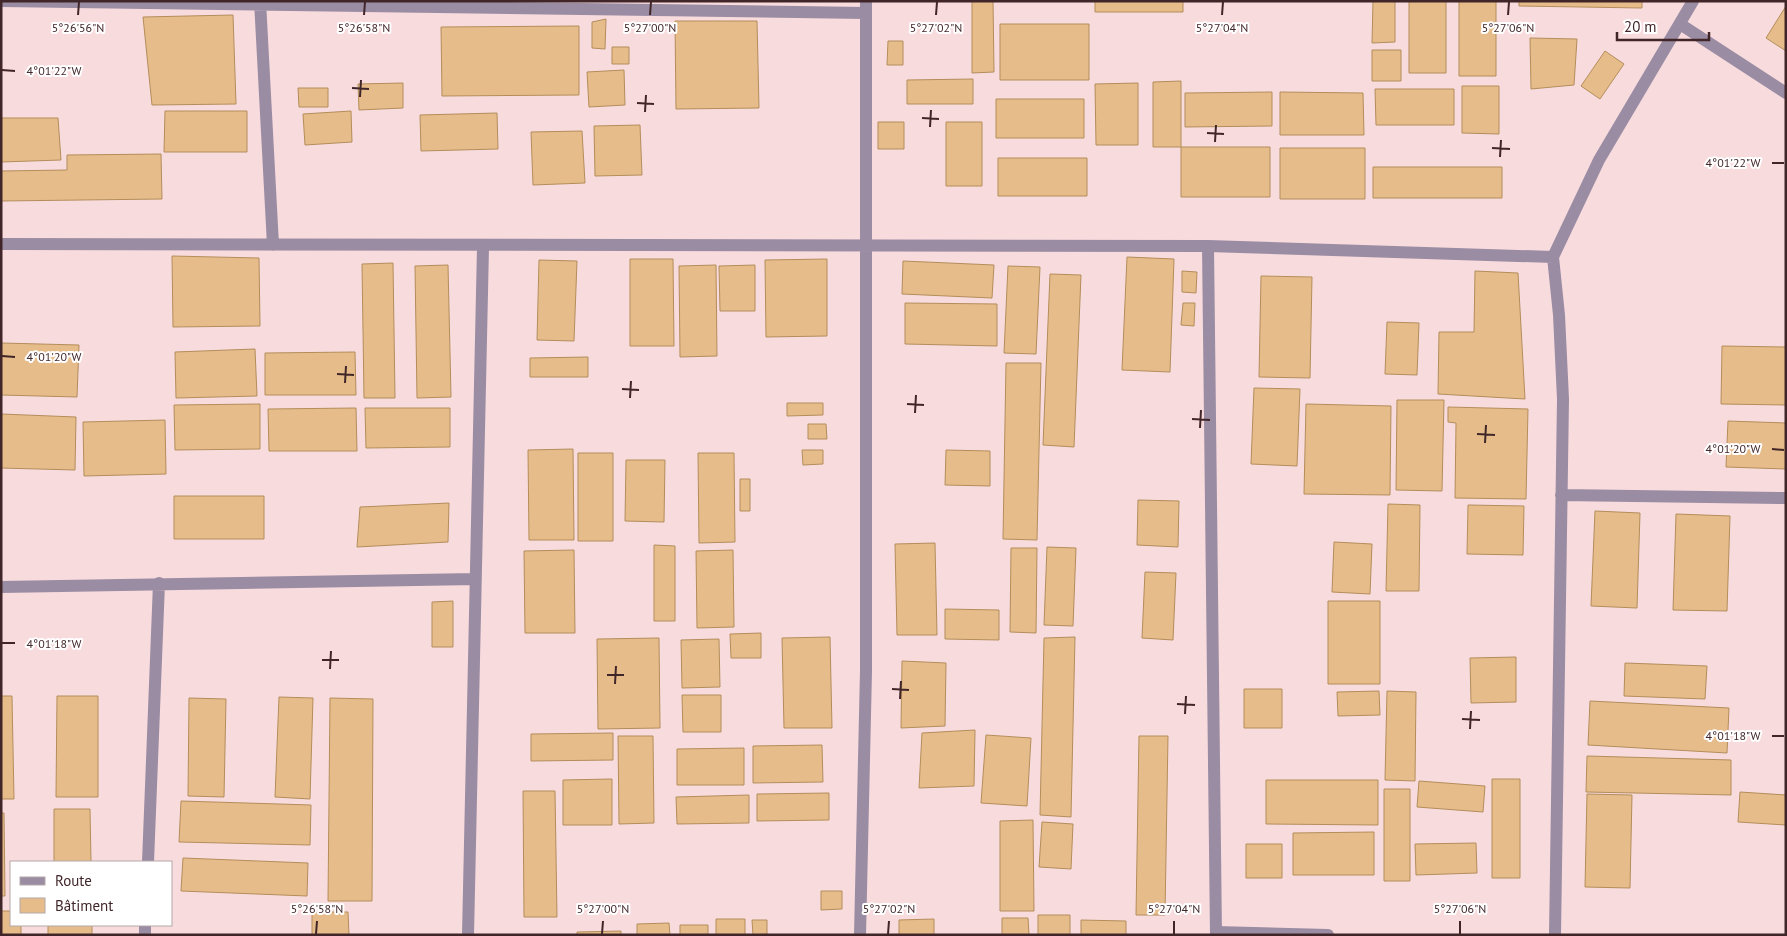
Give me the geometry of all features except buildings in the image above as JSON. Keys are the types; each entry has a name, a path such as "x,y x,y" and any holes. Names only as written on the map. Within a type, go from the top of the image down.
{"street":[{"path":"1,1 866,7 866,671 860,935"},
{"path":"1555,935 1562,399 1559,315 1553,257 1599,160 1693,1"},
{"path":"260,3 273,245"},
{"path":"1680,24 1786,93"},
{"path":"1,244 1208,246 1553,257"},
{"path":"468,935 483,246"},
{"path":"1208,246 1216,933 1328,935"},
{"path":"1561,495 1786,498"},
{"path":"1,587 475,579"},
{"path":"148,861 159,583"}]}
